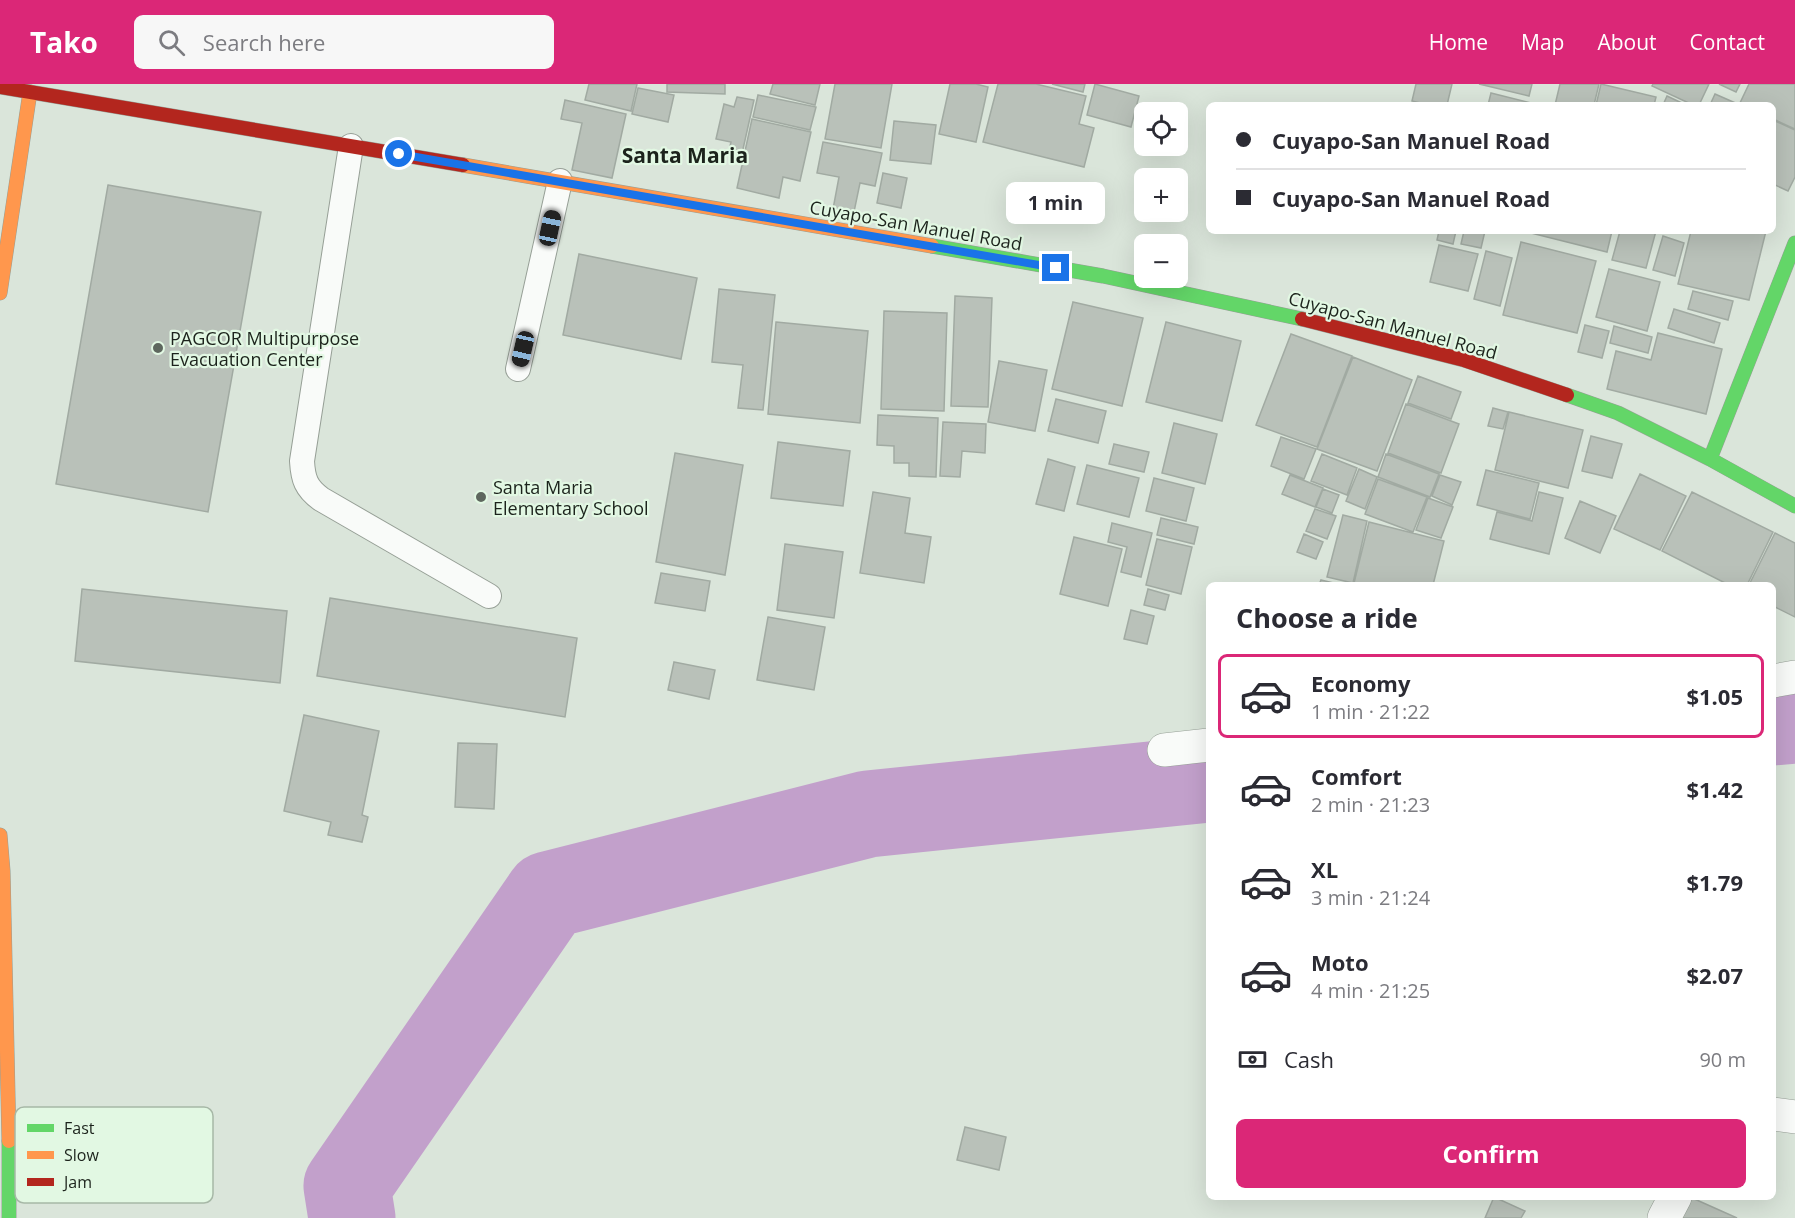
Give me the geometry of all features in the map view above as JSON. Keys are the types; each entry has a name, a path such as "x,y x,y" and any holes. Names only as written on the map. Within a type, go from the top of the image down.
{"street":[{"name":"Cuyapo-San Manuel Road","path":"0,87 560,181 1103,276 1299,318 1464,360 1618,413 1710,459 1795,506"},
{"path":"0,293 30,92"},
{"path":"1710,459 1795,243"},
{"path":"1776,680 1795,677"},
{"path":"1164,750 1206,745"},
{"path":"0,835 4,882 9,1218"},
{"path":"1776,1114 1795,1117"},
{"path":"1664,1218 1673,1200"}],"lane":[{"path":"351,146 302,461 304,482 321,500 489,596"},
{"path":"518,369 560,181"}],"building":[{"path":"589,84 637,84 631,111 585,100"},
{"path":"667,84 725,84 725,94 667,92"},
{"path":"773,84 820,84 815,105 770,94"},
{"path":"835,84 892,84 881,148 825,139"},
{"path":"950,84 976,84 988,87 976,142 939,134"},
{"path":"998,84 1036,84 1086,96 1079,124 1094,128 1084,167 983,142"},
{"path":"1052,84 1085,84 1083,92"},
{"path":"1095,84 1139,96 1137,102 1134,102 1131,127 1087,115"},
{"path":"1416,84 1452,84 1448,102 1412,101"},
{"path":"1479,84 1532,84 1529,96"},
{"path":"1560,84 1599,84 1595,102 1556,102"},
{"path":"1601,84 1656,97 1655,102 1597,102"},
{"path":"1653,84 1709,84 1700,102 1687,102 1652,86"},
{"path":"1719,84 1740,84 1736,92"},
{"path":"1749,84 1795,84 1795,129 1776,120 1776,102 1740,102"},
{"path":"638,88 674,95 668,122 632,114"},
{"path":"1491,93 1527,102 1489,102"},
{"path":"1715,94 1733,102 1711,102"},
{"path":"758,95 816,107 810,130 753,117"},
{"path":"1667,96 1680,102 1664,102"},
{"path":"737,97 754,100 741,158 728,155 731,142 716,139 724,104 734,107"},
{"path":"565,100 626,114 612,178 572,170 582,123 561,119"},
{"path":"752,119 811,132 800,181 783,177 779,198 737,188"},
{"path":"894,121 936,125 931,164 890,160"},
{"path":"1776,121 1795,130 1795,177 1788,191 1776,185"},
{"path":"823,142 882,153 875,186 860,183 854,212 833,209 839,177 817,173"},
{"path":"883,173 907,178 901,208 877,203"},
{"name":"PAGCOR Multipurpose Evacuation Center","path":"108,185 261,212 208,512 56,484"},
{"path":"1438,234 1455,234 1453,244 1437,240"},
{"path":"1463,234 1484,234 1481,248 1461,244"},
{"path":"1535,234 1611,234 1607,252"},
{"path":"1619,234 1655,234 1646,268 1612,260"},
{"path":"1690,234 1765,234 1749,300 1678,284"},
{"path":"1663,236 1684,243 1675,276 1653,270"},
{"path":"1521,242 1596,261 1577,333 1503,315"},
{"path":"1439,245 1478,254 1468,291 1430,282"},
{"path":"1486,251 1512,258 1500,306 1474,299"},
{"path":"579,254 697,278 681,359 563,335"},
{"path":"1609,269 1660,282 1647,331 1596,317"},
{"path":"719,289 775,295 763,410 738,408 743,365 712,362"},
{"path":"1693,291 1733,301 1728,320 1688,309"},
{"path":"955,296 992,298 988,407 951,406"},
{"path":"1073,302 1143,318 1122,406 1052,389"},
{"path":"1674,309 1720,323 1714,343 1668,328"},
{"path":"884,311 947,313 944,411 881,409"},
{"path":"776,322 868,331 860,423 768,414"},
{"path":"1166,322 1241,341 1222,421 1146,402"},
{"path":"1585,325 1609,331 1602,358 1578,352"},
{"path":"1614,326 1652,337 1648,353 1610,343"},
{"path":"1658,333 1722,349 1706,414 1607,389 1616,351 1651,360"},
{"path":"1291,334 1352,356 1317,447 1256,425"},
{"path":"1353,357 1412,380 1377,471 1317,449"},
{"path":"999,361 1047,370 1035,431 988,422"},
{"path":"1418,376 1461,392 1451,419 1408,403"},
{"path":"1056,399 1106,411 1098,443 1048,431"},
{"path":"1406,404 1459,424 1441,473 1388,453"},
{"path":"1493,408 1508,412 1503,429 1488,426"},
{"path":"1509,412 1583,430 1568,488 1495,470"},
{"path":"878,415 938,418 936,477 909,476 909,463 894,463 894,446 877,445"},
{"path":"943,422 986,424 985,453 962,451 960,477 940,476"},
{"path":"1174,423 1217,434 1205,484 1162,473"},
{"path":"1591,436 1622,444 1612,478 1582,471"},
{"path":"1281,437 1316,449 1304,479 1271,466"},
{"path":"778,442 850,451 843,506 771,498"},
{"path":"1114,444 1149,452 1144,472 1109,464"},
{"path":"675,453 743,465 725,575 656,562"},
{"path":"1322,454 1357,468 1347,495 1311,481"},
{"path":"1386,454 1439,474 1430,497 1378,477"},
{"path":"1048,459 1075,467 1064,511 1036,504"},
{"path":"1087,465 1139,478 1129,517 1077,504"},
{"path":"1359,469 1377,477 1365,509 1346,501"},
{"path":"1486,470 1539,483 1530,519 1477,505"},
{"path":"1640,474 1686,496 1660,550 1614,529"},
{"path":"1290,475 1323,488 1315,507 1282,494"},
{"path":"1440,475 1461,482 1452,505 1432,496"},
{"path":"1154,478 1194,488 1186,521 1146,511"},
{"path":"1378,479 1427,497 1413,532 1365,514"},
{"path":"1323,489 1339,495 1332,513 1316,507"},
{"path":"873,492 910,498 905,533 931,537 924,583 860,573"},
{"path":"1539,492 1563,498 1549,554 1490,539 1497,512 1532,521"},
{"path":"1692,492 1773,532 1748,582 1723,582 1662,551"},
{"path":"1428,498 1453,507 1441,538 1416,530"},
{"path":"1580,501 1616,516 1600,553 1565,538"},
{"path":"1315,509 1336,516 1327,539 1306,531"},
{"path":"1343,515 1367,521 1353,582 1327,577"},
{"path":"1161,518 1198,527 1194,544 1157,535"},
{"path":"1369,522 1444,541 1434,582 1354,582"},
{"path":"1112,523 1152,533 1141,577 1121,572 1127,547 1108,542"},
{"path":"1775,533 1795,543 1795,617 1776,608 1776,582 1750,582"},
{"path":"1304,534 1323,542 1316,559 1297,552"},
{"path":"1074,537 1122,549 1108,606 1060,594"},
{"path":"1157,539 1192,547 1181,594 1146,585"},
{"path":"785,544 843,552 834,618 777,610"},
{"path":"661,573 710,581 705,611 655,603"},
{"path":"82,589 287,611 280,683 75,661"},
{"path":"1148,589 1169,595 1165,610 1144,605"},
{"path":"330,598 577,638 565,717 317,676"},
{"path":"1131,610 1154,616 1147,644 1124,639"},
{"path":"768,617 825,627 814,690 757,680"},
{"path":"674,662 715,670 709,699 668,690"},
{"path":"304,715 379,731 362,815 368,817 362,842 328,835 331,822 284,811"},
{"path":"458,743 497,744 494,809 455,807"},
{"path":"965,1127 1006,1137 999,1170 957,1160"},
{"path":"1493,1200 1501,1200 1525,1211 1521,1218 1485,1218"},
{"path":"1688,1200 1697,1200 1737,1218 1678,1218"}],"waterway":[{"path":"1776,722 1795,720"},
{"path":"352,1218 347,1186 548,895 868,814 1206,779"}],"traffic: fast":[{"path":"1710,459 1795,243"},
{"path":"932,246 1103,276 1302,319"},
{"path":"1567,395 1618,413 1710,459 1795,506"},
{"path":"9,1141 9,1218"}],"traffic: slow":[{"path":"0,293 30,92"},
{"path":"463,165 932,246"},
{"path":"0,835 3,871 9,1141"}],"traffic: jam":[{"path":"0,87 463,165"},
{"path":"1302,319 1464,360 1567,395"}],"place":[{"name":"PAGCOR Multipurpose Evacuation Center","path":"158,348"},
{"name":"Santa Maria Elementary School","path":"481,497"}],"district":[{"name":"Santa Maria","path":"685,155"}],"route":[{"path":"399,154 1056,268"}]}
